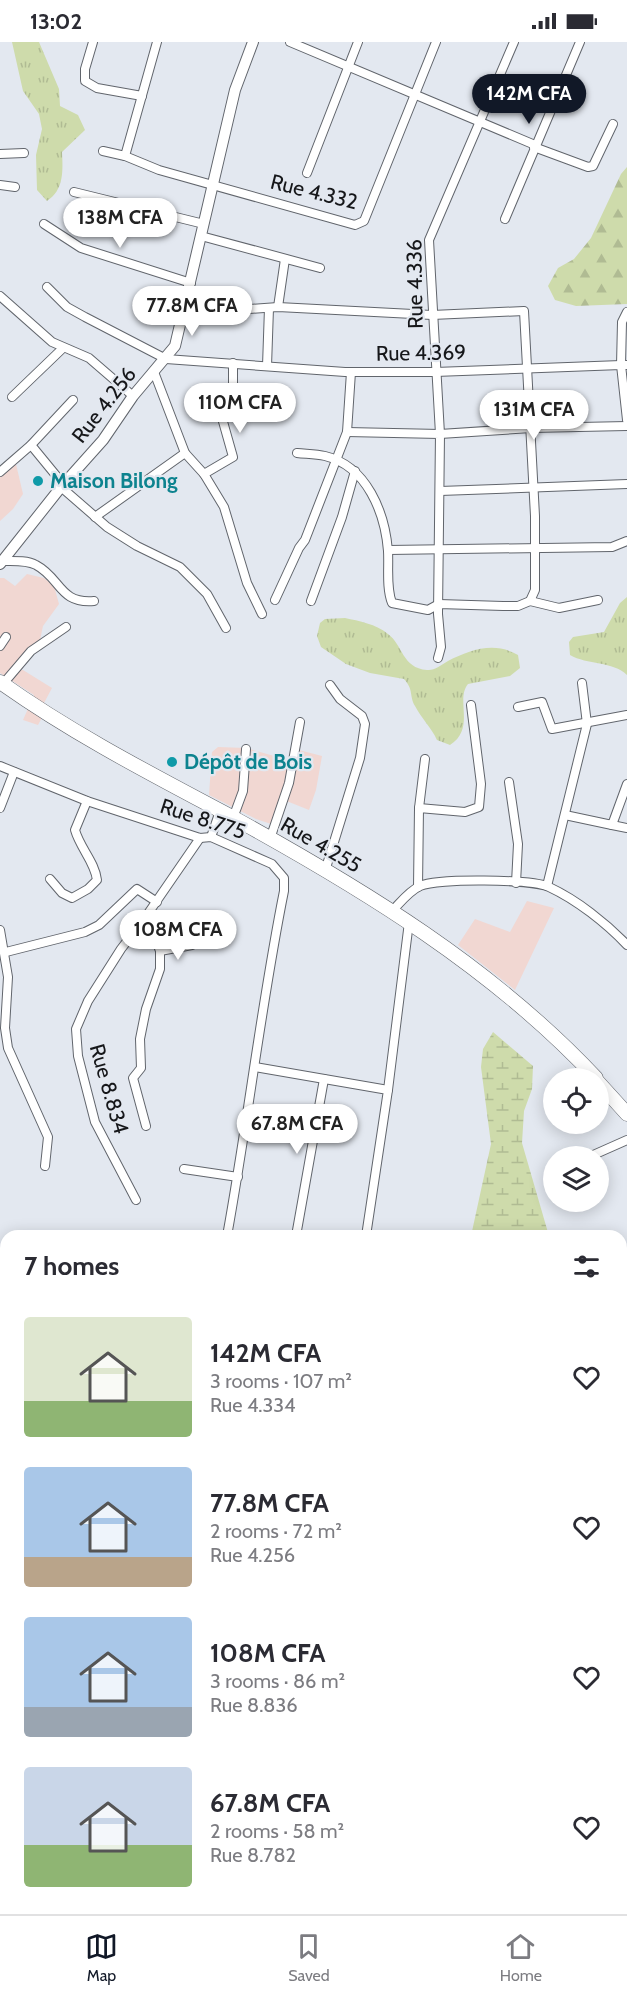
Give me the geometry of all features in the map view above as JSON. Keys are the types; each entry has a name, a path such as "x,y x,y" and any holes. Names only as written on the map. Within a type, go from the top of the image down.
{"highway":[{"name":"Rue 4.255","path":"2,683 74,731 270,839 409,922 500,990 584,1068"},
{"name":"Rue 4.255","path":"609,1094 627,1114"}],"street":[{"path":"93,42 85,69 85,81 97,88 142,96"},
{"path":"126,156 157,42"},
{"name":"Rue 4.256","path":"1,562 62,485 102,440 133,396 175,346 186,307 235,90 253,42"},
{"path":"290,42 588,167 593,166 614,124"},
{"path":"307,173 358,42"},
{"name":"Rue 4.332","path":"104,151 126,156 159,170 360,225 364,221 435,42"},
{"name":"Rue 4.336","path":"438,658 441,647 440,434 429,240 514,42"},
{"path":"505,219 580,42"},
{"path":"0,154 24,153"},
{"path":"0,185 15,187"},
{"path":"75,192 204,224"},
{"path":"44,224 81,248 191,284"},
{"path":"201,236 320,268"},
{"path":"267,366 273,308 285,259"},
{"path":"47,287 67,307 166,359"},
{"path":"0,296 36,330 63,348 89,358 133,396"},
{"path":"186,307 236,310 273,308 432,315 524,311 525,368 531,428 535,516 535,590 530,601"},
{"path":"627,312 622,322 627,420"},
{"path":"12,397 63,348"},
{"name":"Rue 4.369","path":"166,359 351,372 435,372 624,364"},
{"path":"204,474 233,457 222,418 233,384 233,363"},
{"path":"154,372 185,453 204,474 224,507 247,583 262,614"},
{"path":"275,600 305,540 347,432 351,372"},
{"path":"0,472 31,445 73,400"},
{"path":"347,432 440,434 531,428 627,426"},
{"path":"31,445 62,485 95,517 137,546 180,567 207,594 226,628"},
{"path":"95,517 185,453"},
{"path":"297,453 336,460 355,471 377,503 386,534 392,603 428,610 439,604 518,606 530,601 559,608 598,600"},
{"path":"311,601 342,517 355,471"},
{"path":"440,491 627,484"},
{"path":"388,550 612,547 627,541"},
{"path":"1,562 35,564 63,592 77,602 94,601"},
{"path":"2,683 31,651 66,627"},
{"path":"0,646 6,637"},
{"path":"547,886 587,724 582,683"},
{"path":"325,871 360,758 364,731 362,716 340,699 330,685"},
{"path":"518,707 542,702 552,729 627,715"},
{"path":"418,808 465,812 479,807 481,784 471,705"},
{"path":"270,839 289,783 300,722"},
{"path":"233,818 243,791 246,749"},
{"path":"418,887 418,808 425,759"},
{"name":"Rue 8.775","path":"0,766 87,801 200,838 211,837 272,864 284,878 284,891 266,983 255,1067 228,1230"},
{"path":"0,808 14,772"},
{"path":"509,782 518,844 516,883"},
{"path":"612,825 627,784"},
{"path":"50,879 62,893 72,898 88,889 97,880 96,869 82,851 75,830 87,801"},
{"path":"211,837 220,811"},
{"path":"565,816 627,828"},
{"name":"Rue 8.834","path":"136,1200 95,1122 78,1056 76,1029 88,1000 110,966 200,838"},
{"path":"392,911 418,887 428,883 516,883 547,886 587,911 627,945"},
{"path":"6,952 85,932 99,925 137,889 156,902"},
{"path":"146,1126 133,1078 141,1068 140,1039 147,1009 158,979 160,951 147,915"},
{"path":"367,1230 388,1090 409,922"},
{"path":"0,930 1,941 6,952 8,977 3,1016 8,1047 48,1137 45,1166"},
{"path":"160,951 192,945"},
{"path":"255,1067 388,1090"},
{"path":"297,1230 324,1079"},
{"path":"609,1148 627,1140"},
{"path":"184,1170 238,1177"}],"shaded area":[{"path":"16,464 23,494 13,509 0,521 0,476"},
{"path":"27,574 44,578 54,586 59,604 43,626 40,640 18,670 23,670 52,688 44,703 48,706 38,725 23,720 34,695 0,673 0,578 4,578 15,586"},
{"path":"218,747 246,748 288,760 295,749 322,756 316,790 309,810 284,800 285,808 277,826 256,819 209,795 212,752"},
{"path":"527,901 554,908 515,990 458,945 475,919 510,932"}],"green space":[{"path":"12,42 39,42 59,89 60,106 78,115 85,130 62,152 61,180 53,197 47,201 37,190 36,155 42,129 39,114 23,91"},
{"path":"627,167 627,304 576,306 555,300 548,286 558,268 574,259 591,238 621,174"},
{"path":"627,597 627,675 615,667 570,655 569,642 573,637 604,632 620,603"},
{"path":"345,618 367,623 383,631 393,639 408,661 419,668 432,670 465,653 500,648 518,655 520,668 510,676 468,684 463,698 462,731 450,745 437,740 415,706 409,686 404,679 370,673 346,664 321,647 317,636 320,623 325,619"},
{"path":"493,1032 533,1066 532,1089 524,1111 522,1143 547,1230 472,1230 491,1144 481,1067 483,1049"}],"place":[{"name":"Maison Bilong","path":"38,481"},
{"name":"Dépôt de Bois","path":"172,762"}]}
